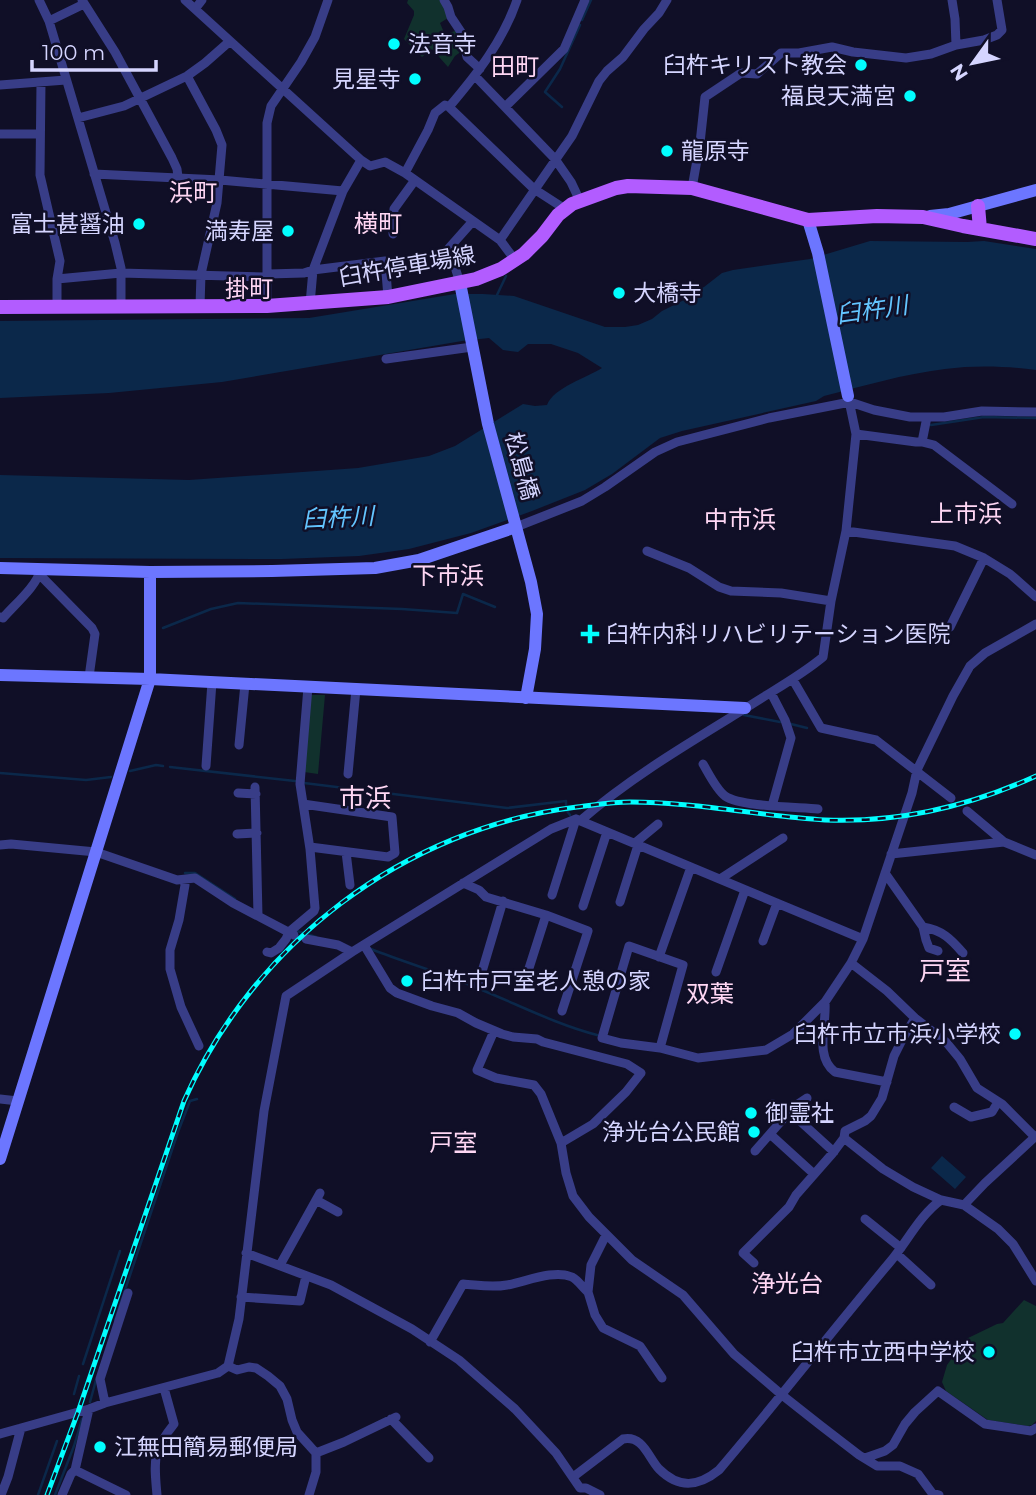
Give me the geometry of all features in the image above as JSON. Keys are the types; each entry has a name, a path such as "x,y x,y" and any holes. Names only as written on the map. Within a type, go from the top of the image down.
{"main road":[{"name":"臼杵停車場線","path":"0,307 267,306 388,297 461,288 515,260 532,247 558,215 572,204 628,186 692,188 808,220 923,216 1036,239"},
{"path":"978,206 981,229"}],"street":[{"path":"39,0 49,21 115,243 121,273 121,306"},
{"path":"185,0 361,160 370,166 385,162 405,173 500,240 515,260"},
{"path":"195,9 202,0"},
{"path":"267,306 267,123 271,106 315,37 328,0"},
{"path":"444,0 461,32 467,57 477,73 505,107 555,159 580,201"},
{"path":"449,107 477,73 506,29 517,0"},
{"path":"505,107 564,49 585,0"},
{"path":"500,240 572,136 599,81 623,57 667,0"},
{"path":"952,0 957,45"},
{"path":"692,188 705,97 741,73 757,74 781,53 799,53 832,47 906,58 984,40 1002,30 997,0"},
{"path":"49,21 83,2 140,98 172,158 178,177"},
{"path":"78,118 124,106 187,76 230,41"},
{"path":"187,76 222,145 220,180 201,274 200,306"},
{"path":"0,85 66,80"},
{"path":"41,82 40,181 60,261 57,306"},
{"path":"405,173 435,113 445,105 534,189 565,209"},
{"path":"0,134 40,134"},
{"path":"310,304 313,270 343,191 361,160"},
{"path":"94,174 178,177 343,191"},
{"path":"393,234 394,209 415,180"},
{"path":"923,216 949,215 1036,190"},
{"path":"0,1434 218,1373 228,1366 239,1319 265,1102 284,1001 290,992 551,829 578,820 665,758 793,680 823,657 831,601 846,531 856,434 818,253 808,220"},
{"path":"461,288 449,248 473,221"},
{"path":"57,279 121,273 264,277 268,274 304,273 385,261 388,297"},
{"name":"松島橋","path":"461,288 488,424 531,582 537,614 535,649 526,698"},
{"path":"386,359 472,345"},
{"path":"0,568 40,572 150,572 375,568 418,560 582,500 655,452 677,442 849,399 874,410 911,417 944,417 982,411 1036,412"},
{"path":"922,442 927,417"},
{"path":"856,434 934,445 1012,505"},
{"path":"846,531 955,546 984,558 1010,574 1036,597"},
{"path":"647,551 689,568 719,587 731,591 781,593 831,601"},
{"path":"950,627 984,558"},
{"path":"0,617 3,618 30,588 40,572"},
{"path":"40,572 95,634 89,677"},
{"path":"0,1159 150,679 150,572"},
{"path":"660,1048 683,965 629,946 602,1038 621,1044 660,1048 698,1058 766,1050 793,1034 825,1002 851,963 863,939 917,771 953,696 970,666 985,653 1036,624"},
{"path":"0,675 150,679 745,708"},
{"path":"793,680 821,728 876,740 951,797"},
{"path":"206,766 212,682"},
{"path":"239,745 245,684"},
{"path":"267,952 271,953 279,948 315,908 310,847 300,784 308,687"},
{"path":"348,774 356,690"},
{"path":"771,693 791,738 772,806"},
{"path":"703,764 723,795 733,800 818,809"},
{"path":"237,793 256,790 258,913"},
{"path":"303,804 392,817 395,853 388,857 310,847"},
{"path":"967,811 1004,842 1036,855"},
{"path":"578,820 863,939"},
{"path":"552,895 578,820"},
{"path":"620,902 637,844 658,824"},
{"path":"583,906 607,832"},
{"path":"237,834 257,833"},
{"path":"720,879 783,838"},
{"path":"891,854 1004,842"},
{"path":"0,845 104,853 177,880 195,877 233,903 258,913 292,933"},
{"path":"346,852 350,885"},
{"path":"659,957 691,867"},
{"path":"885,873 923,926 929,948 938,951"},
{"path":"184,880 179,920 170,950 170,969 181,1007 199,1046"},
{"path":"463,883 480,890 486,897 547,915 588,931 562,1011"},
{"path":"716,972 745,890"},
{"path":"478,985 503,901"},
{"path":"763,941 777,903"},
{"path":"523,987 547,915"},
{"path":"923,926 945,933 963,953"},
{"path":"306,939 338,945 352,952"},
{"path":"364,945 390,988 397,993 458,1013 494,1031 513,1037 537,1038 543,1042 627,1064 641,1073 593,1124 561,1143"},
{"path":"851,963 946,1042 960,1059 977,1088 1014,1115 1036,1136 964,1205"},
{"path":"825,1002 823,1055 829,1068 835,1072 887,1082"},
{"path":"754,1263 743,1252 789,1207 796,1195 834,1152 844,1138 845,1131 871,1116 883,1098 894,1056 915,1018"},
{"path":"494,1031 477,1070 496,1078 534,1085 547,1106 561,1143 573,1196 606,1235 632,1260 683,1295 734,1353 782,1395 865,1458 877,1465 900,1466 918,1474 932,1493 939,1495"},
{"path":"0,1098 18,1101"},
{"path":"755,1151 792,1108 807,1098"},
{"path":"954,1107 971,1116 992,1112 998,1102"},
{"path":"773,1104 834,1152"},
{"path":"770,1134 814,1174"},
{"path":"844,1138 883,1169 941,1200 964,1205 1006,1236 1036,1281"},
{"path":"280,1265 318,1196 338,1212"},
{"path":"573,1476 629,1438 643,1445 659,1469 682,1483 695,1484 709,1478 719,1470 782,1395 929,1210 941,1200"},
{"path":"864,1219 931,1285"},
{"path":"606,1235 591,1265 588,1292 595,1315 603,1328 640,1346 662,1378"},
{"path":"246,1252 331,1285 393,1318 460,1360 515,1409 556,1453 573,1476 579,1491 586,1488 600,1495"},
{"path":"430,1342 463,1284 505,1286 539,1277 561,1275 573,1278 588,1292"},
{"path":"241,1297 300,1301 306,1276"},
{"path":"105,1403 100,1379 128,1293"},
{"path":"228,1366 237,1370 256,1368 280,1387 287,1399 297,1432 316,1453 314,1482 309,1495"},
{"path":"157,1495 156,1453 162,1439 174,1424 164,1388"},
{"path":"865,1458 893,1445 905,1424 938,1391 985,1424 1031,1431 1036,1428"},
{"path":"62,1495 75,1470 89,1409"},
{"path":"316,1453 393,1418 429,1458"},
{"path":"1,1495 21,1428"},
{"path":"75,1470 127,1495"}],"green space":[{"path":"408,0 440,0 448,18 440,23 445,35 457,30 462,51 448,67 432,49 422,57 404,39 414,15"},
{"path":"311,695 325,695 318,774 304,772"},
{"name":"臼杵市立西中学校","path":"1024,1300 1036,1306 1036,1421 1028,1426 988,1420 946,1391 942,1382 947,1365 966,1339 1003,1323"}],"water":[{"name":"臼杵川","path":"870,241 984,241 1036,249 1036,370 979,367 930,371 824,396 816,401 682,431 660,438 612,474 585,490 471,533 409,549 359,556 282,559 0,558 0,475 189,480 358,468 429,456 455,446 523,404 547,405 563,388 602,368 578,353 551,344 528,344 518,352 503,350 489,338 222,382 109,393 0,398 0,321 309,318 455,294 483,294 514,296 605,327 625,327 652,319 722,273 810,259"},
{"path":"942,1156 966,1177 955,1189 931,1168"}],"waterway":[{"path":"582,20 591,0"},
{"path":"562,107 545,92 560,69 580,25"},
{"path":"497,295 506,276"},
{"path":"931,425 984,417 1036,418"},
{"path":"163,628 211,609 238,603 457,613 463,594 495,607"},
{"path":"744,715 780,722"},
{"path":"791,724 807,728"},
{"path":"130,771 163,766"},
{"path":"170,767 295,781"},
{"path":"0,773 86,780 111,777"},
{"path":"304,783 507,808 566,801 566,805"},
{"path":"567,811 570,815"},
{"path":"185,873 195,873 235,899"},
{"path":"297,931 316,937"},
{"path":"371,949 597,1035"},
{"path":"115,1320 178,1132 190,1101 197,1099"},
{"path":"83,1364 120,1251"},
{"path":"74,1394 79,1376"},
{"path":"90,1402 96,1380"},
{"path":"55,1495 82,1419"},
{"path":"38,1495 57,1441"}],"railway":[{"path":"47,1495 184,1101 214,1044 251,991 293,944 342,903 395,868 452,840 513,819 577,807 630,802 825,820 879,819 959,804 1036,776"}],"place":[{"name":"法音寺","path":"394,44"},
{"name":"臼杵キリスト教会","path":"861,65"},
{"name":"見星寺","path":"415,79"},
{"name":"福良天満宮","path":"910,96"},
{"name":"龍原寺","path":"667,151"},
{"name":"富士甚醤油","path":"139,224"},
{"name":"満寿屋","path":"288,231"},
{"name":"大橋寺","path":"619,293"},
{"name":"臼杵内科リハビリテーション医院","path":"590,634"},
{"name":"臼杵市戸室老人憩の家","path":"407,981"},
{"name":"臼杵市立市浜小学校","path":"1015,1034"},
{"name":"御霊社","path":"751,1113"},
{"name":"浄光台公民館","path":"754,1132"},
{"name":"臼杵市立西中学校","path":"989,1352"},
{"name":"江無田簡易郵便局","path":"100,1447"}],"district":[{"name":"田町","path":"515,67"},
{"name":"浜町","path":"193,193"},
{"name":"横町","path":"378,224"},
{"name":"掛町","path":"249,289"},
{"name":"上市浜","path":"966,514"},
{"name":"中市浜","path":"740,520"},
{"name":"下市浜","path":"448,576"},
{"name":"市浜","path":"365,798"},
{"name":"戸室","path":"945,971"},
{"name":"双葉","path":"710,994"},
{"name":"戸室","path":"453,1143"},
{"name":"浄光台","path":"787,1284"}]}
